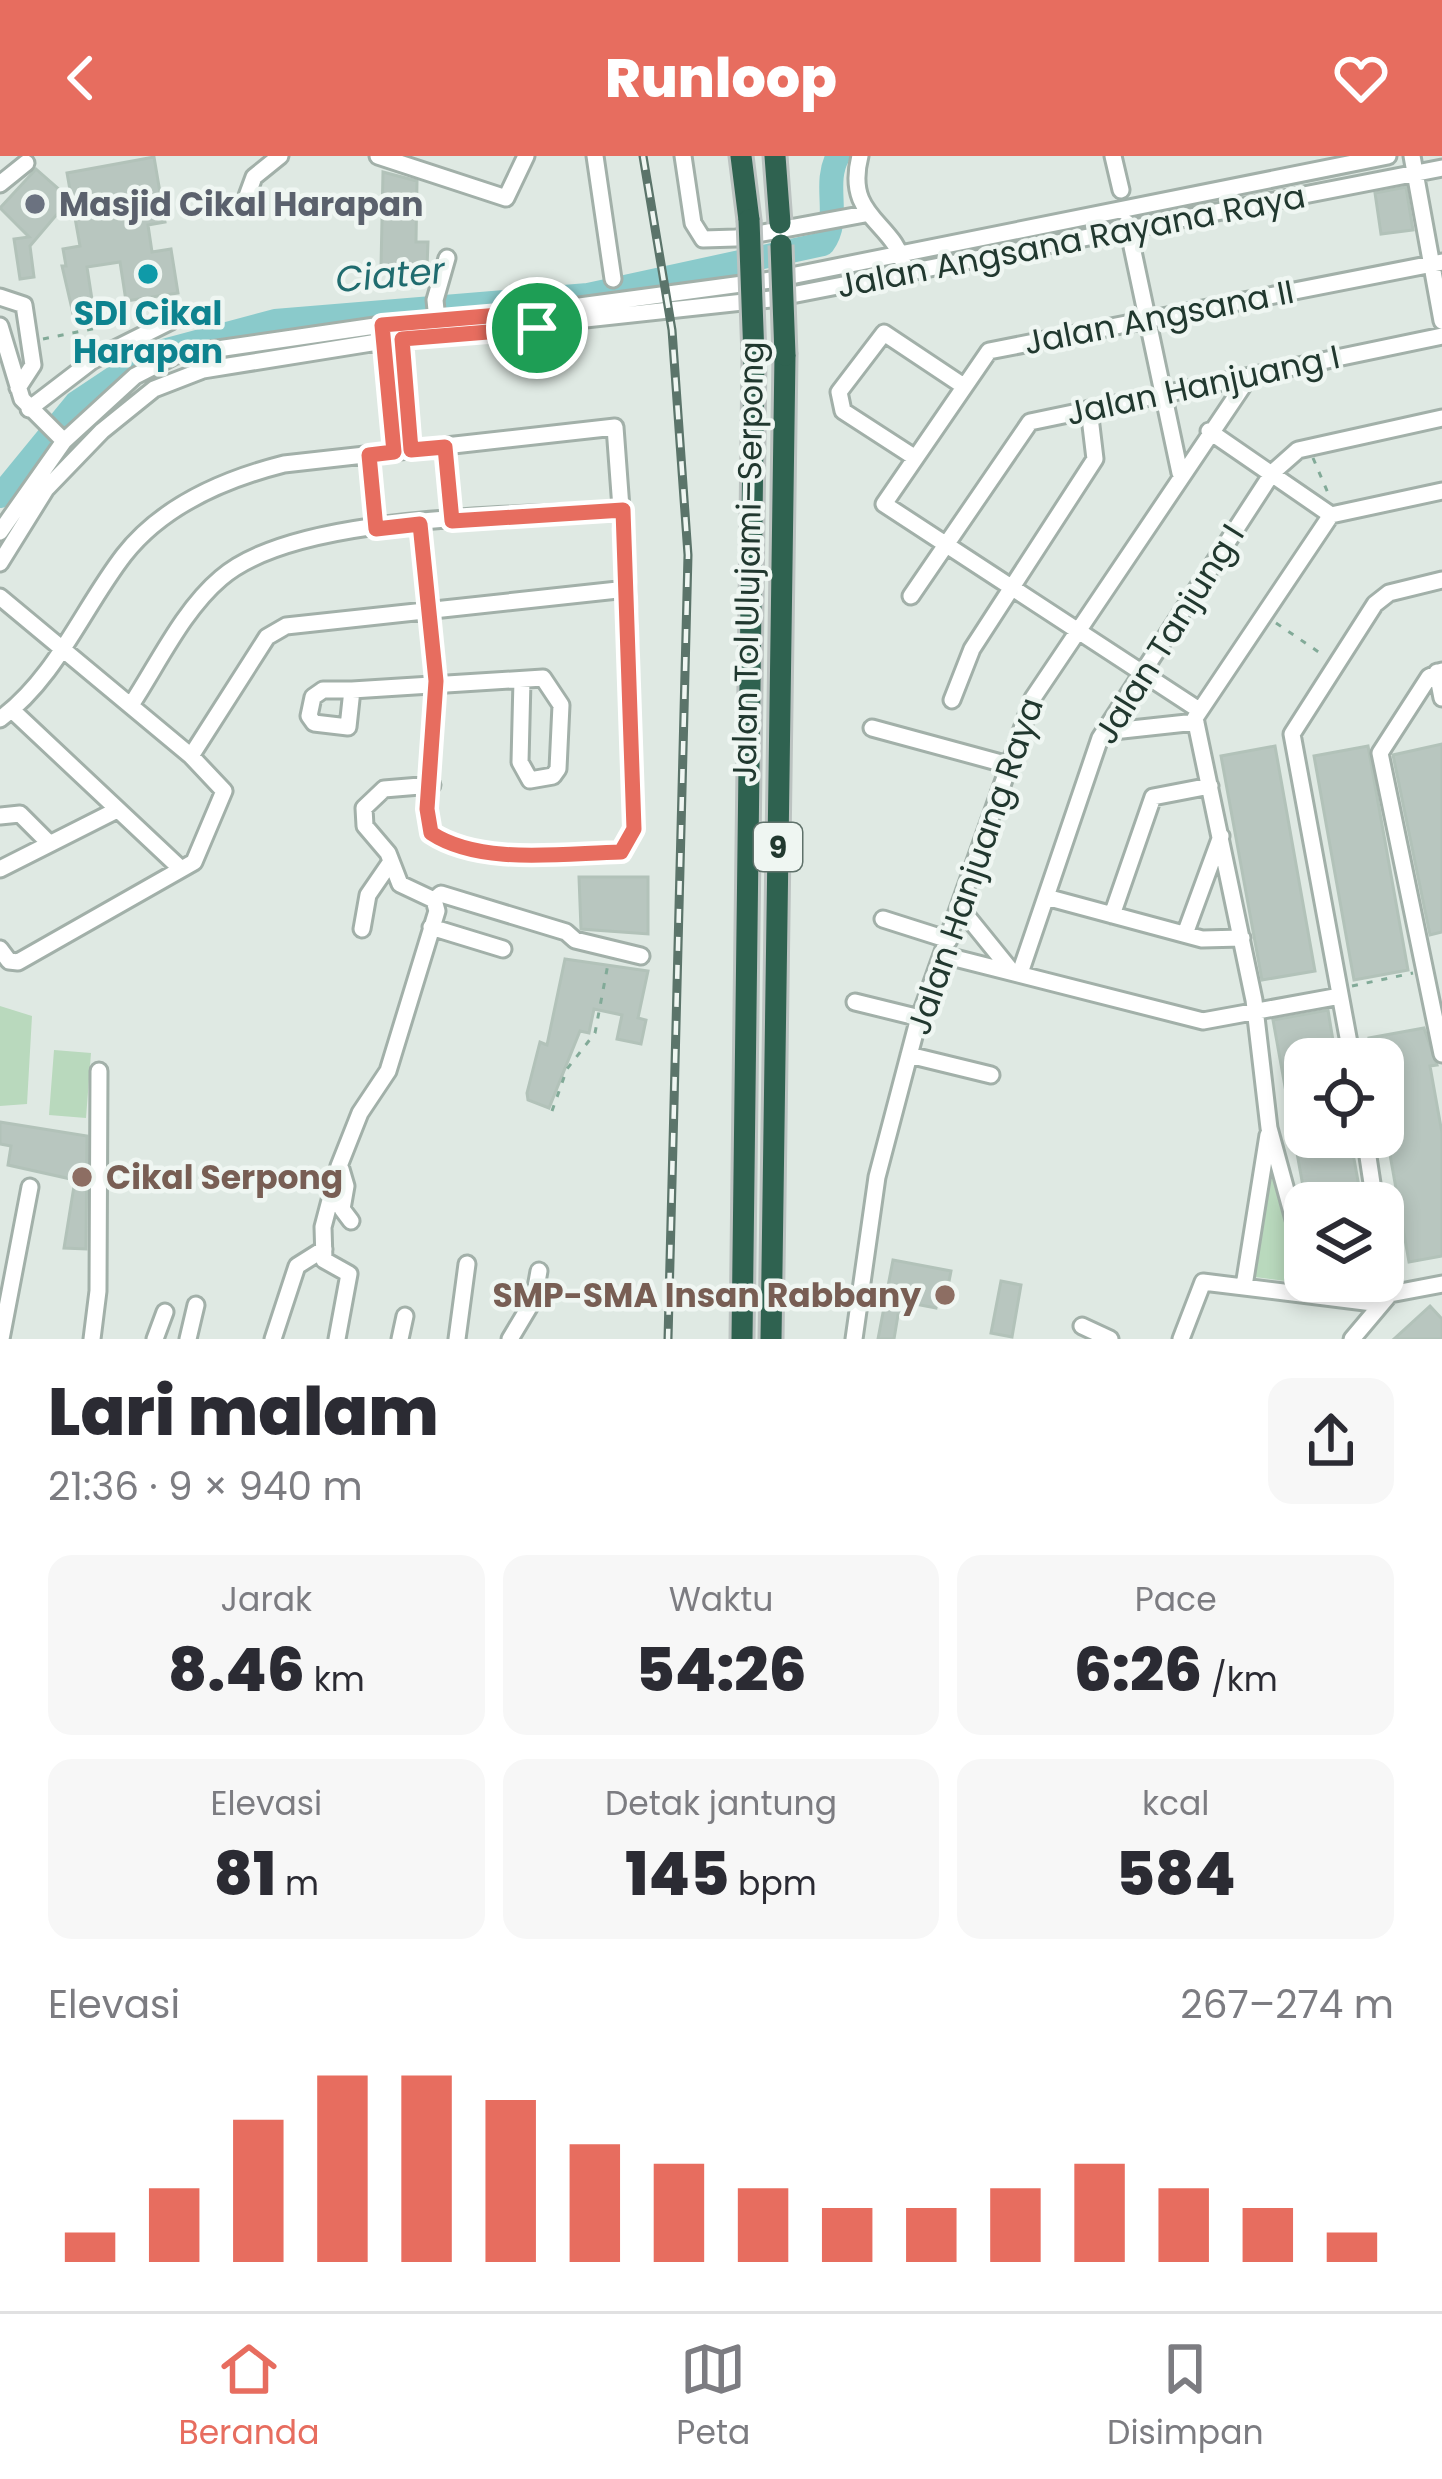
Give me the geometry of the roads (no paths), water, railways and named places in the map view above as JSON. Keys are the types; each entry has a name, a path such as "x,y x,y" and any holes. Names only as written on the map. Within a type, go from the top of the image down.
{"highway":[{"name":"Jalan Tol Ulujami–Serpong","path":"742,1339 754,357 743,156"},
{"name":"Jalan Tol Ulujami–Serpong","path":"771,1339 785,356 778,156"}],"street":[{"path":"247,196 254,177 280,156"},
{"path":"378,156 506,198 526,156"},
{"path":"595,156 613,279"},
{"path":"683,156 693,223 703,238 865,214"},
{"path":"860,156 857,178 865,214 904,266"},
{"path":"1113,156 1121,190"},
{"name":"Jalan Angsana Rayana Raya","path":"536,320 772,298 1125,209 1388,156"},
{"path":"0,184 26,163"},
{"path":"1413,165 1437,263 1442,321"},
{"name":"Jalan Angsana Rayana Raya","path":"536,320 616,301 904,266 1129,230 1413,165 1442,168"},
{"path":"1125,209 1180,473"},
{"path":"436,311 447,258"},
{"name":"Jalan Angsana II","path":"947,546 884,504 988,351 1437,263"},
{"path":"770,280 772,298"},
{"path":"0,297 24,305 32,371 18,388"},
{"path":"401,331 436,311 536,320"},
{"path":"0,532 59,437 161,361 401,331 536,320"},
{"path":"34,414 93,360 171,321"},
{"path":"0,326 18,388 34,414 59,437"},
{"path":"401,331 403,451"},
{"path":"383,333 403,451"},
{"path":"0,563 68,464 154,389 203,370 383,333"},
{"path":"914,457 843,411 839,392 884,333 962,385"},
{"name":"Jalan Hanjuang I","path":"911,596 1023,429 1036,420 1442,336"},
{"name":"Jalan Hanjuang Raya","path":"854,1339 877,1178 909,1055 1040,682 1247,380"},
{"path":"952,700 972,649 1095,459 1088,409"},
{"name":"Jalan Tanjung I","path":"1015,971 1104,732 1273,472 1309,448 1442,418"},
{"path":"179,867 6,715 64,648 135,543 202,493 284,464 618,429 627,589 631,842 621,852 553,854 456,844 431,833 427,822 436,681 420,524"},
{"path":"1209,431 1333,514"},
{"path":"445,447 452,521"},
{"path":"369,455 376,529"},
{"path":"1104,732 1197,716 1261,613 1333,514 1442,490"},
{"path":"131,705 201,598 239,564 283,544 420,524 623,510"},
{"path":"947,546 1142,674 1197,716 1257,1019 1269,1129 1284,1184"},
{"path":"1348,1038 1290,746 1294,726 1334,663 1389,593 1442,580"},
{"path":"191,756 277,629 304,621 627,589"},
{"path":"0,597 191,756 221,786 224,798 194,862 18,962 9,961 0,949"},
{"path":"1440,671 1442,698"},
{"path":"1440,671 1380,753 1438,1013 1442,1054"},
{"path":"352,690 436,681 543,678 559,695 558,769 545,779 530,780 521,768 522,680"},
{"path":"872,728 1012,766"},
{"path":"432,785 384,789 364,808 365,826 386,850 404,889 434,900"},
{"path":"1112,915 1153,797 1210,786"},
{"path":"0,869 117,810"},
{"path":"0,816 20,814 48,842"},
{"path":"1185,934 1221,836"},
{"path":"362,928 370,890 390,863"},
{"path":"434,900 441,894 566,932 575,940 641,956"},
{"path":"1046,897 1185,934 1242,938"},
{"path":"337,1339 349,1274 327,1262 323,1227 339,1166 360,1113 388,1071 437,911 434,900"},
{"path":"962,910 1015,971"},
{"path":"883,919 1015,971 1203,1022 1257,1019 1339,992"},
{"path":"431,927 503,950"},
{"path":"1420,945 1442,941"},
{"path":"855,1002 920,1018"},
{"path":"909,1055 992,1075"},
{"path":"92,1339 98,1291 99,1071"},
{"path":"1244,1286 1269,1129"},
{"path":"339,1166 346,1186 342,1208 351,1221"},
{"path":"1,1339 30,1187"},
{"path":"273,1339 297,1266 324,1249"},
{"path":"457,1339 467,1264"},
{"path":"510,1339 534,1299 539,1271"},
{"path":"1181,1339 1199,1284 1284,1287"},
{"path":"1404,1294 1442,1285"},
{"path":"1352,1339 1383,1302"},
{"path":"188,1339 196,1305"},
{"path":"155,1339 165,1312"},
{"path":"400,1339 405,1316"},
{"path":"1082,1326 1110,1339"}],"waterway":[{"name":"Ciater","path":"0,496 76,403 148,355 275,321 588,295 823,244 831,224 832,178 838,156"}],"railway":[{"path":"643,156 672,330 688,555 668,1339"}],"place":[{"name":"Masjid Cikal Harapan","path":"35,204"},
{"name":"SDI Cikal Harapan","path":"148,274"},
{"name":"Cikal Serpong","path":"82,1177"},
{"name":"SMP-SMA Insan Rabbany","path":"945,1295"}]}
